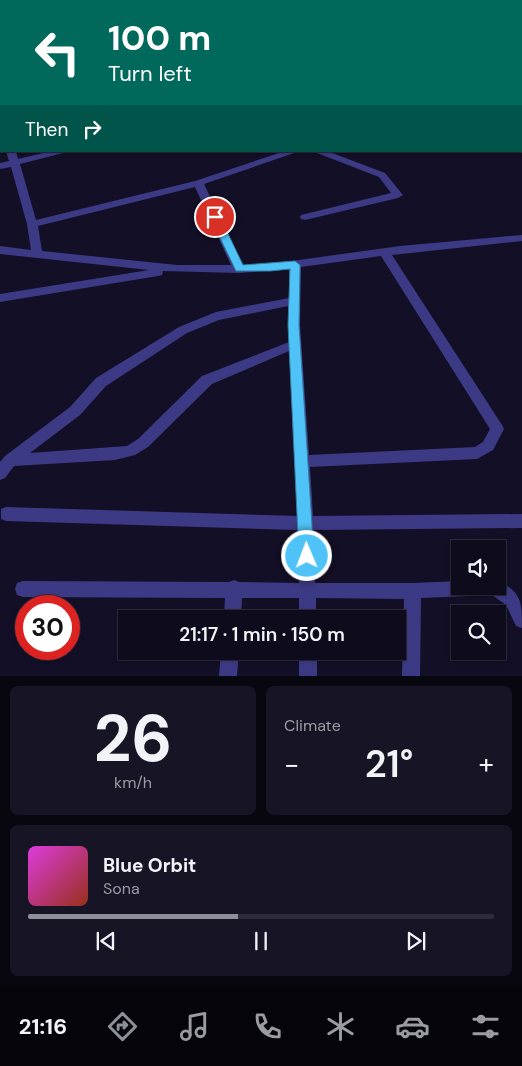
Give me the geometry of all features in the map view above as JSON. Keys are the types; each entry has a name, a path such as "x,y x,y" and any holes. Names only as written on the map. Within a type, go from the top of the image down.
{"street":[{"path":"11,152 32,224 38,255"},
{"path":"0,166 62,152"},
{"path":"32,224 198,183 292,152"},
{"path":"305,217 398,195 382,175 320,152"},
{"path":"198,183 239,268"},
{"path":"0,250 177,269 270,268 522,238"},
{"path":"303,461 477,453 488,446 497,429 385,253"},
{"path":"295,265 295,344 306,523 308,610"},
{"path":"0,298 177,269"},
{"path":"0,474 10,460 75,411 101,382 183,330 216,316 294,301"},
{"path":"10,460 115,454 130,451 143,443 194,390 207,380 295,344"},
{"path":"6,514 306,523 522,521"},
{"path":"23,589 234,588 413,591 492,587 504,591 513,601 522,620"},
{"path":"233,610 234,588"},
{"path":"411,676 413,591"},
{"path":"228,676 229,660"},
{"path":"308,660 308,676"}],"route":[{"path":"215,217 239,268 270,268 295,265 294,325 307,556"}]}
